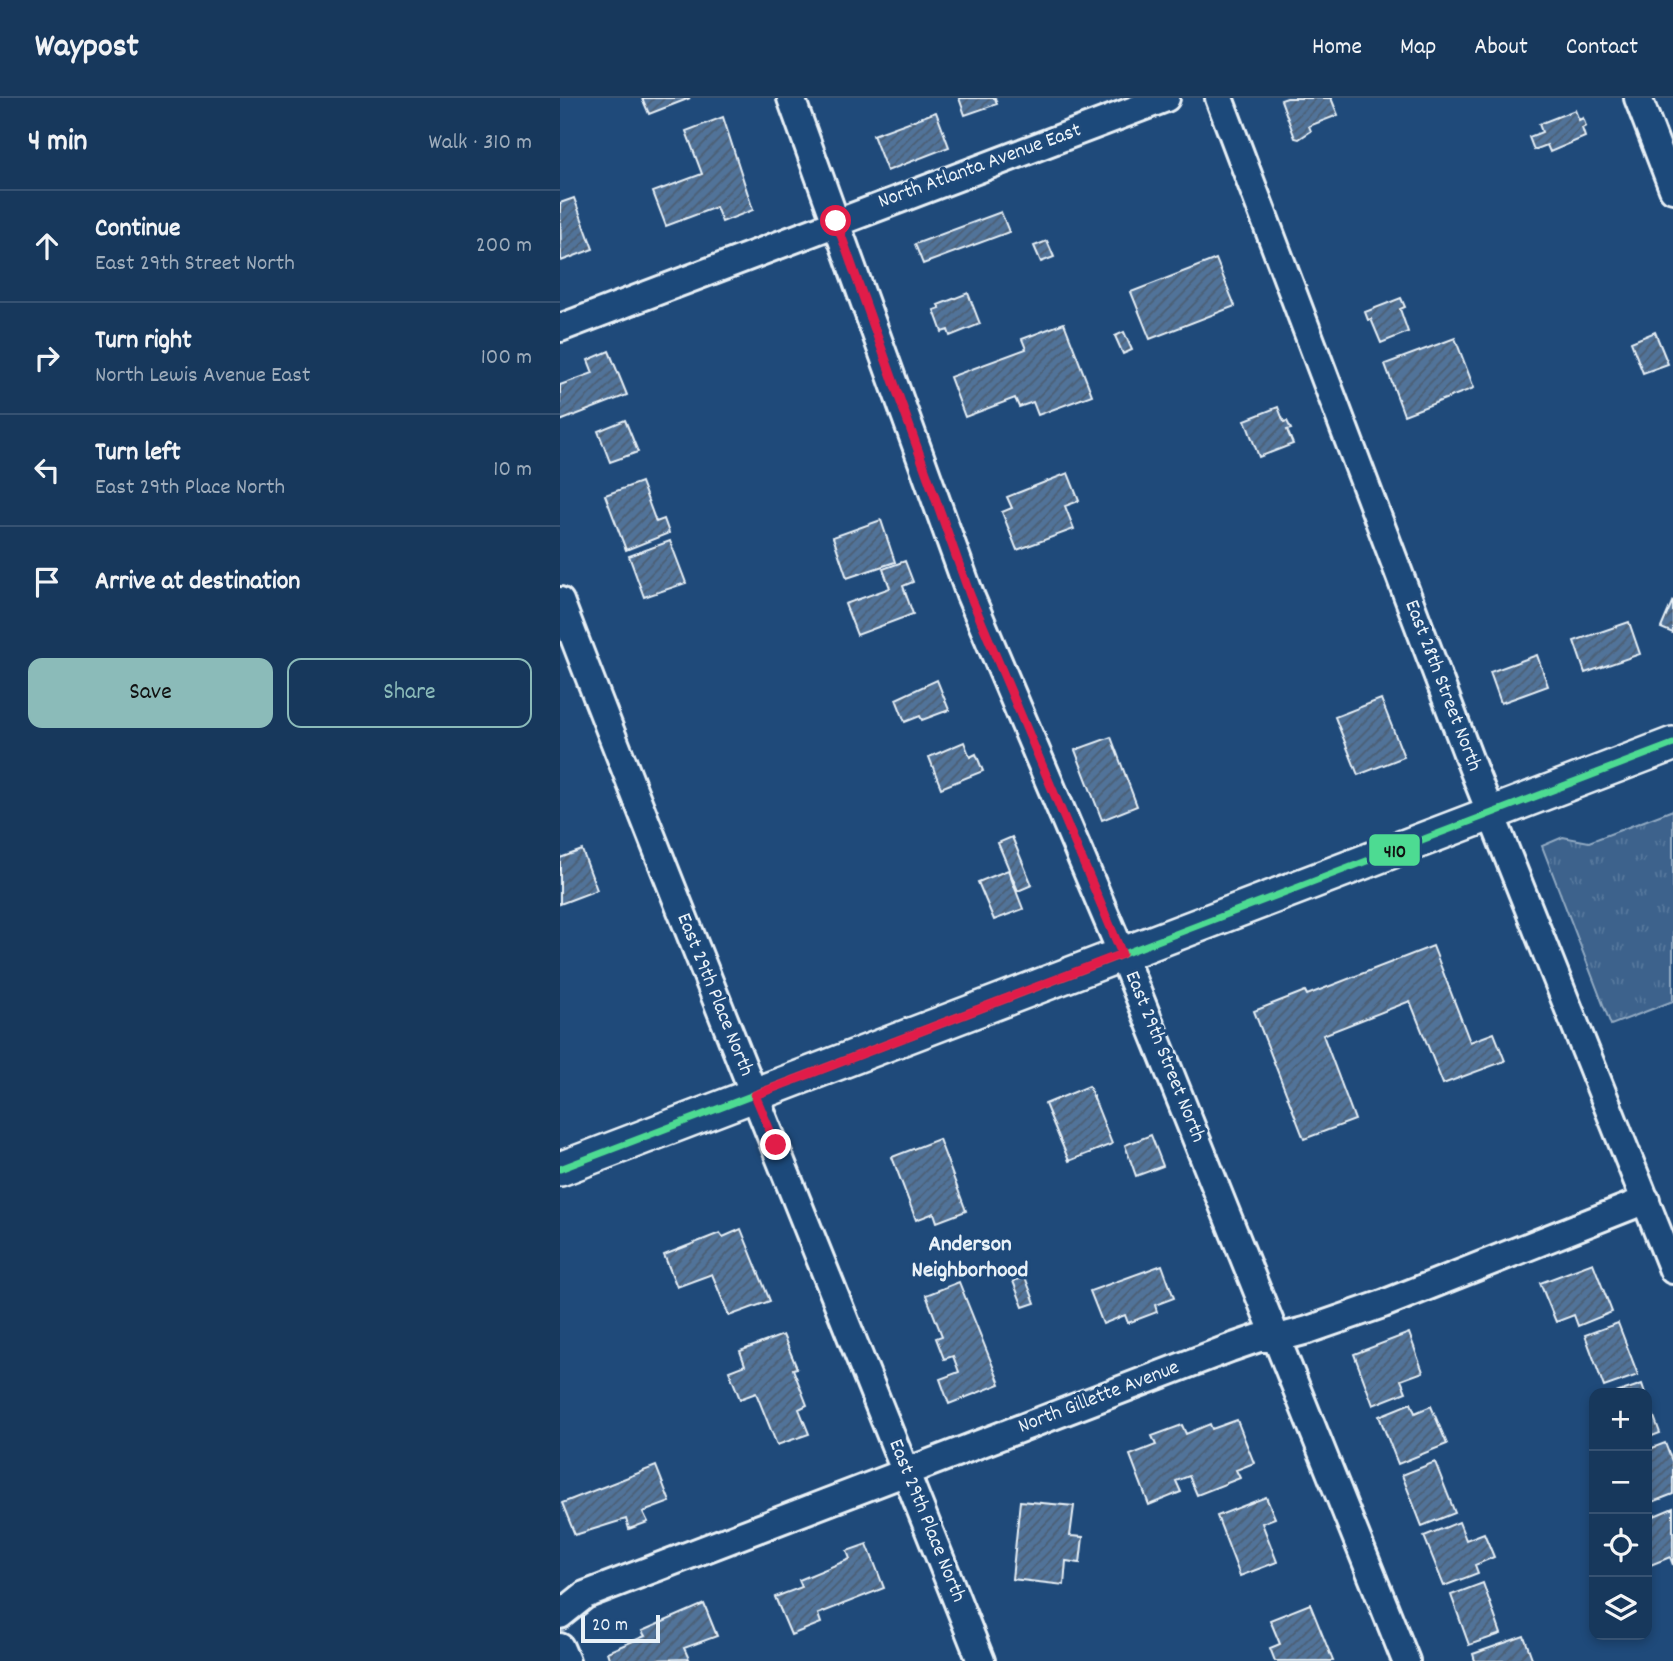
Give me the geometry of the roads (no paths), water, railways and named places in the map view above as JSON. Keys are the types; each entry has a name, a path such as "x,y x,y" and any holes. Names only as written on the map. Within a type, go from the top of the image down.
{"main road":[{"path":"560,1169 1673,744"}],"street":[{"name":"East 29th Street North","path":"791,98 970,595 1122,954 1406,1661"},
{"name":"North Atlanta Avenue East","path":"560,328 836,221 1166,98"},
{"name":"East 28th Street North","path":"1219,98 1491,812 1673,1270"},
{"path":"1638,98 1673,189"},
{"name":"East 29th Place North","path":"560,601 688,935 755,1095 981,1661"},
{"name":"North Gillette Avenue","path":"560,1615 585,1595 1230,1348 1259,1338 1278,1338 1457,1276 1646,1200"},
{"path":"560,1647 565,1661"}],"district":[{"name":"Anderson Neighborhood","path":"970,1258"}]}
